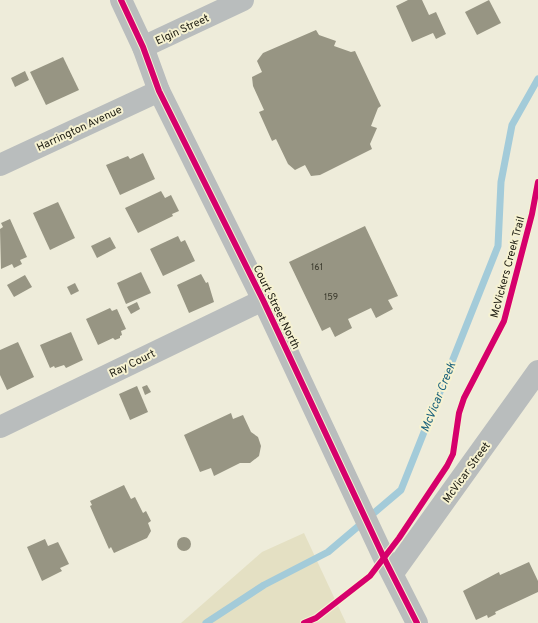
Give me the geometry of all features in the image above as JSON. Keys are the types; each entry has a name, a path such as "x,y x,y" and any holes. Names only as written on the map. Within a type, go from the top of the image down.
{"street":[{"name":"Court Street North","path":"120,0 143,47 159,90 263,300 417,623"},
{"name":"Elgin Street","path":"143,47 243,0"},
{"name":"Harrington Avenue","path":"0,165 159,90"},
{"name":"Ray Court","path":"0,426 263,300"},
{"name":"McVicar Street","path":"393,573 538,371"}],"shaded area":[{"path":"304,533 346,623 181,623 262,552"}],"building":[{"path":"408,0 422,0 429,15 436,12 446,34 436,39 433,33 412,42 396,6"},
{"path":"489,0 501,23 477,35 465,12"},
{"path":"316,30 319,35 336,41 334,46 351,52 355,51 381,106 378,108 371,126 377,128 370,144 372,149 320,175 311,176 305,165 295,170 288,164 276,139 272,141 259,112 264,110 253,86 252,77 262,72 257,61 263,53"},
{"path":"63,57 79,90 46,105 30,72"},
{"path":"25,71 29,80 15,87 11,78"},
{"path":"143,153 155,179 120,195 106,165 128,156 130,159"},
{"path":"161,191 165,198 171,195 179,211 172,214 173,216 138,233 125,208"},
{"path":"58,202 75,238 50,250 33,213"},
{"path":"10,219 27,257 20,260 22,264 14,268 12,264 1,269 0,229 3,227 1,223"},
{"path":"365,226 398,296 388,300 393,309 376,318 371,308 348,319 352,328 335,337 330,327 322,331 289,262"},
{"path":"178,236 181,242 185,240 195,261 163,276 150,249"},
{"path":"110,237 116,248 97,258 91,246"},
{"path":"141,272 151,293 126,304 117,283"},
{"path":"201,274 206,283 208,282 214,302 189,313 177,285"},
{"path":"25,275 32,287 14,297 7,285"},
{"path":"75,283 79,291 71,295 67,287"},
{"path":"137,302 140,309 131,314 127,307"},
{"path":"110,308 112,311 117,309 126,329 121,331 122,335 120,338 115,340 113,338 98,345 86,319"},
{"path":"71,332 83,360 66,368 64,365 50,368 40,345"},
{"path":"18,342 34,377 7,390 0,375 0,350"},
{"path":"147,385 151,392 145,395 142,387"},
{"path":"137,386 148,412 130,420 119,394"},
{"path":"231,413 233,419 243,415 251,432 258,437 261,446 259,456 250,463 240,463 214,476 211,468 200,472 184,435"},
{"path":"124,485 131,499 135,497 143,513 146,511 151,521 148,523 151,531 147,538 114,553 111,547 109,549 90,506 92,505 90,501"},
{"path":"184,537 189,539 191,544 189,549 184,551 179,549 177,544 179,539"},
{"path":"45,539 48,546 58,542 69,564 60,568 62,571 42,581 27,547"},
{"path":"529,562 538,581 538,592 495,612 496,614 488,618 487,615 476,620 463,591 499,572 500,575"}],"waterway":[{"name":"McVicar Creek","path":"206,623 264,585 328,552 401,490 498,246 501,182 512,125 538,79"}],"cycle path":[{"path":"121,0 143,47 159,91 263,300 384,558 417,623"},
{"name":"McVickers Creek Trail","path":"304,623 316,618 370,576 399,538 447,466 453,454 459,413 464,398 504,321 532,214 538,182"}]}
